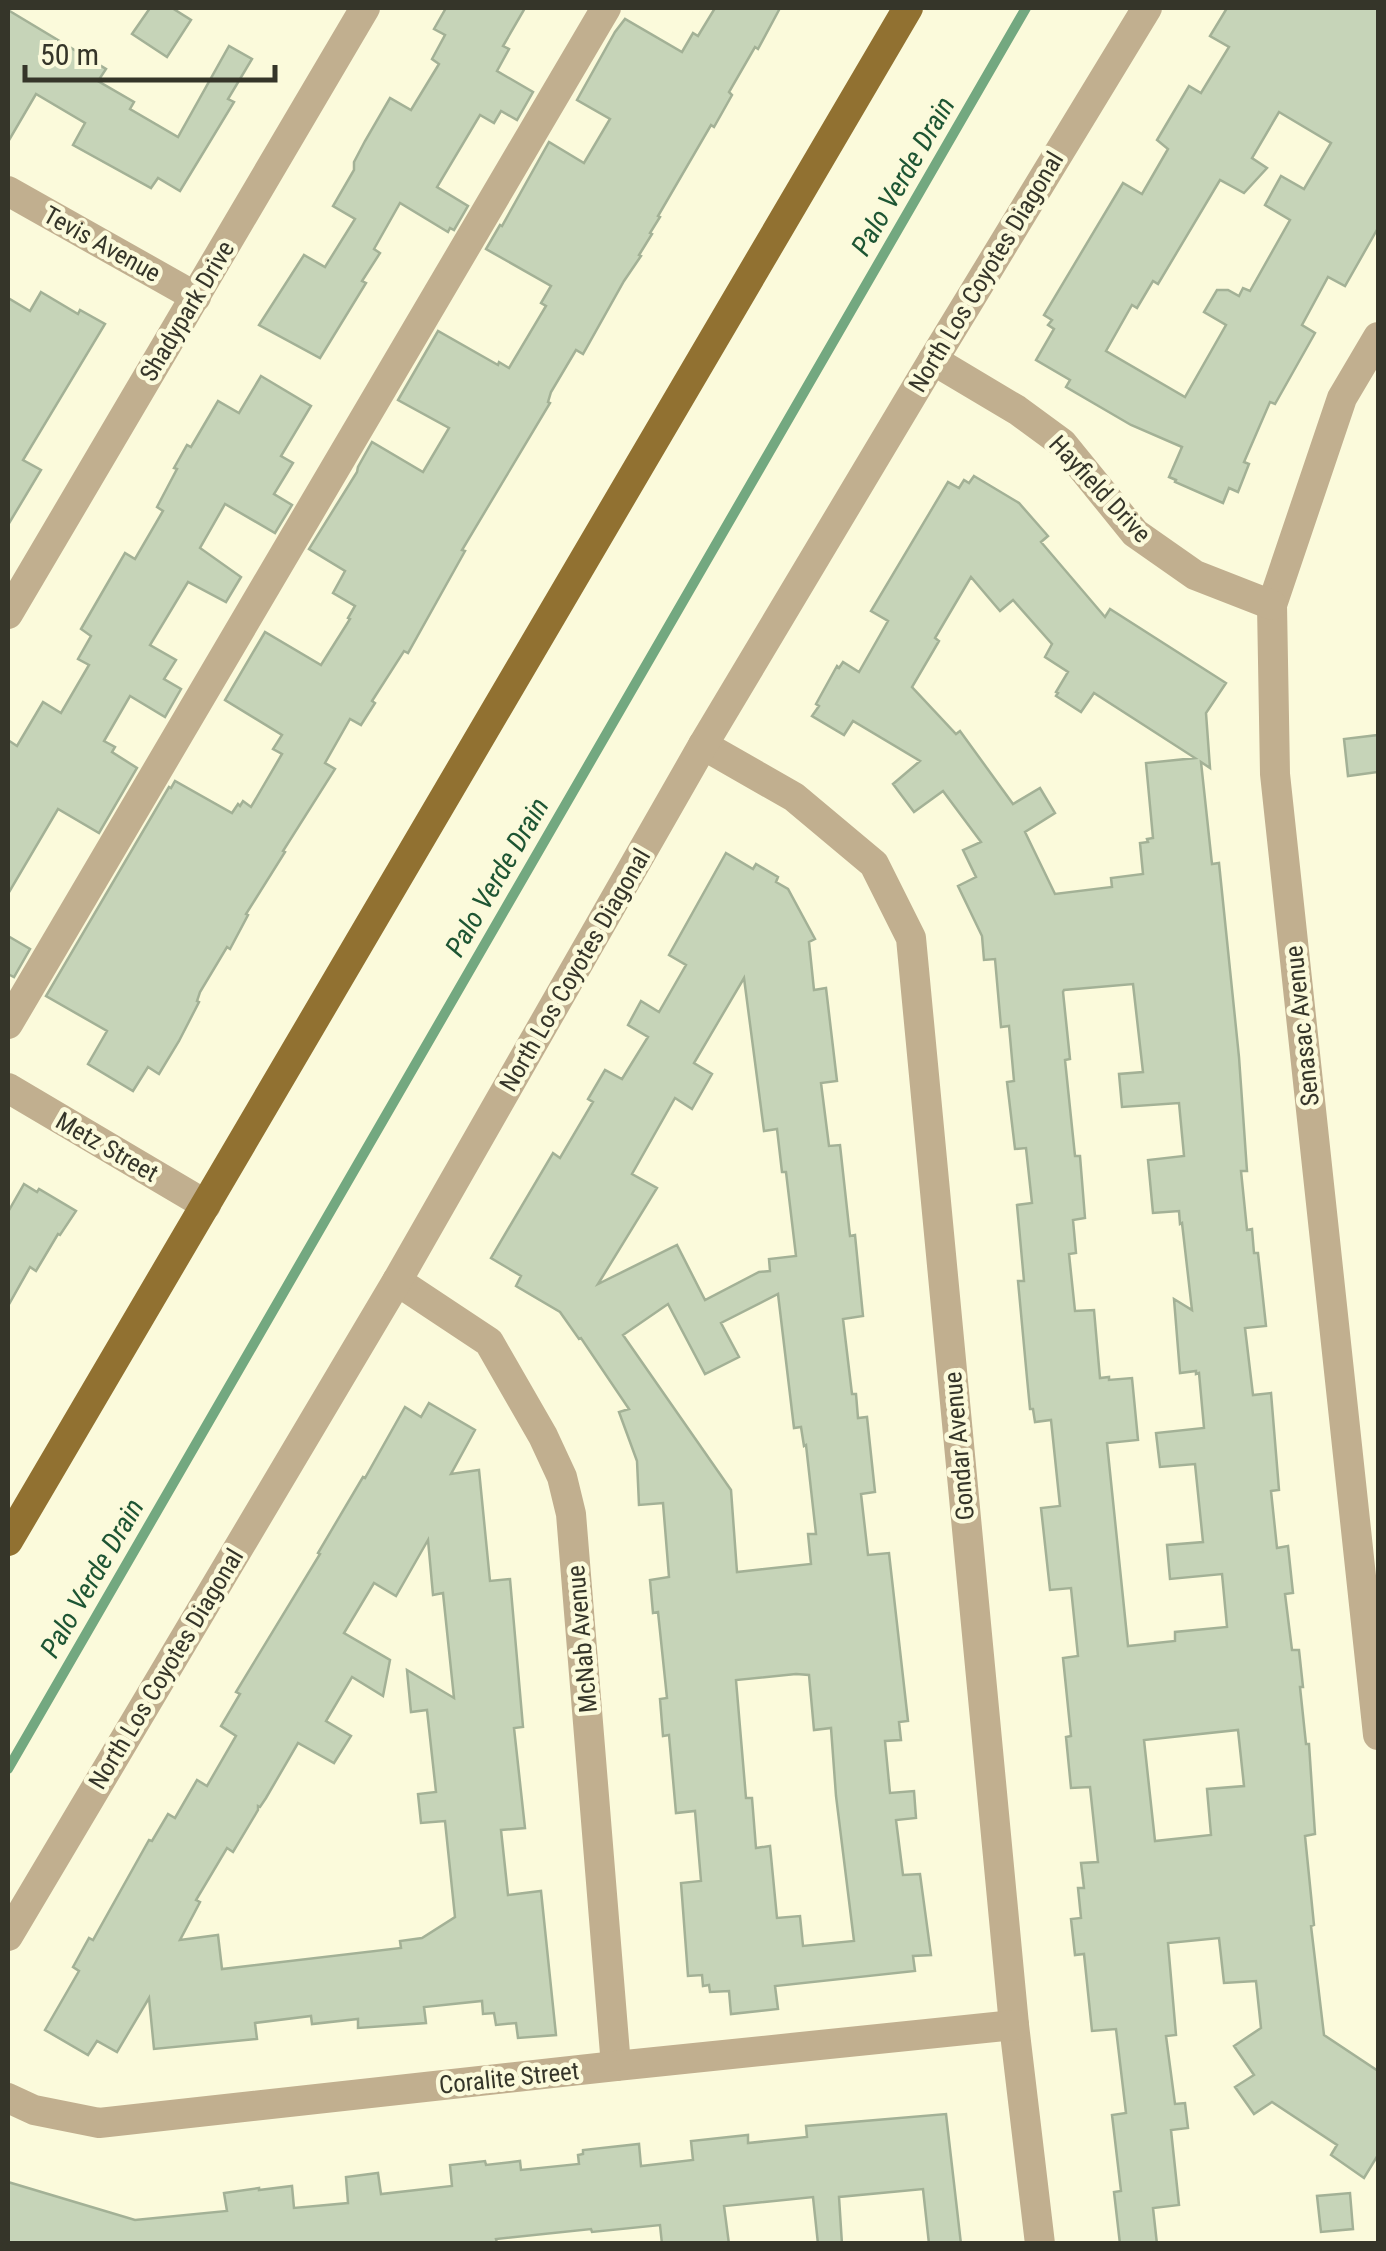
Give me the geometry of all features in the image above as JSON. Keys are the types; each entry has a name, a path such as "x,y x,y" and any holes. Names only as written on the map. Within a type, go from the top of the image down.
{"main road":[{"path":"8,1542 908,8"}],"street":[{"name":"Shadypark Drive","path":"8,614 365,8"},
{"path":"8,1024 606,8"},
{"name":"North Los Coyotes Diagonal","path":"8,1936 397,1281 704,744 1147,8"},
{"name":"Tevis Avenue","path":"8,191 196,297"},
{"name":"Senasac Avenue","path":"1378,337 1342,398 1272,605 1275,774 1378,1735"},
{"name":"Hayfield Drive","path":"933,360 1017,410 1062,444 1135,533 1195,575 1272,605"},
{"name":"Gondar Avenue","path":"704,744 794,797 874,864 911,938 1014,2025 1040,2244"},
{"name":"Metz Street","path":"8,1088 206,1205"},
{"name":"McNab Avenue","path":"397,1281 489,1342 562,1477 572,1514 616,2066"},
{"name":"Coralite Street","path":"8,2098 34,2110 99,2124 1014,2025"}],"building":[{"path":"150,8 172,8 191,20 167,57 132,34"},
{"path":"446,8 525,8 503,46 509,49 497,71 533,92 517,120 501,111 494,123 480,115 437,187 468,206 454,230 450,228 448,232 400,203 374,249 380,253 362,281 366,283 320,358 259,325 304,255 325,267 355,219 333,206 390,98 411,110 439,64 432,59 445,35 434,29"},
{"path":"715,8 780,8 729,92 732,95 714,127 711,125 658,216 641,256 583,354 576,350 551,392 550,403 462,550 465,551 408,653 404,651 361,725 350,719 325,763 335,769 246,914 230,949 227,947 200,992 199,1002 179,1041 159,1074 148,1067 133,1091 88,1064 107,1031 46,996 175,781 232,813 243,801 251,807 282,754 273,749 282,735 225,700 265,632 321,665 350,619 355,606 333,593 345,571 309,549 372,442 423,472 449,428 398,400 438,331 509,368 546,306 541,303 551,286 486,249 549,142 584,163 610,119 577,100 615,32 625,19 682,52 693,33 698,36"},
{"path":"1227,8 1378,8 1378,228 1345,286 1328,277 1302,325 1315,333 1275,404 1270,402 1244,462 1249,464 1238,492 1229,488 1223,503 1169,477 1182,447 1131,425 1066,387 1070,380 1036,360 1054,329 1048,325 1052,320 1044,315 1123,183 1142,194 1168,149 1157,140 1189,86 1201,93 1229,47 1210,36","holes":["1279,112 1331,143 1304,189 1281,176 1265,205 1290,220 1250,291 1243,288 1239,296 1217,290 1204,312 1226,325 1185,397 1106,351 1132,305 1137,308 1153,281 1158,284 1220,180 1244,193 1267,168 1252,158"]},
{"path":"8,10 106,69 98,81 134,102 130,109 178,137 229,46 252,59 228,99 234,102 180,191 158,178 151,188 73,145 85,123 36,94 8,142"},
{"path":"41,292 78,314 80,310 105,324 23,460 41,470 8,525 8,298 30,311"},
{"path":"261,376 311,406 281,456 293,463 274,494 292,505 275,533 225,504 200,548 241,577 226,602 188,582 150,645 176,660 164,679 181,689 165,717 130,696 104,741 115,747 112,752 137,768 99,833 58,809 8,894 8,740 17,746 43,702 61,713 89,665 78,659 91,636 81,629 125,553 135,559 163,511 157,507 187,445 191,447 218,401 239,413"},
{"path":"974,476 1019,503 1048,536 1041,542 1105,617 1110,609 1226,683 1206,713 1210,768 1201,762 1212,864 1219,863 1239,1057 1247,1171 1241,1171 1247,1230 1252,1229 1254,1253 1258,1253 1266,1326 1245,1328 1253,1395 1271,1393 1279,1490 1271,1491 1277,1548 1288,1546 1293,1593 1285,1594 1292,1650 1299,1650 1309,1744 1315,1834 1305,1836 1324,2035 1378,2071 1378,2155 1364,2178 1331,2155 1337,2145 1272,2102 1254,2114 1235,2087 1254,2075 1234,2046 1261,2028 1256,1981 1224,1983 1219,1938 1168,1943 1176,2035 1166,2036 1175,2104 1185,2103 1188,2128 1171,2130 1179,2205 1153,2208 1157,2244 1120,2244 1114,2192 1121,2191 1112,2115 1126,2113 1116,2029 1092,2031 1084,1954 1075,1955 1071,1919 1081,1918 1081,1863 1098,1862 1090,1787 1071,1788 1066,1737 1071,1736 1063,1658 1078,1656 1071,1588 1050,1590 1041,1508 1060,1506 1051,1420 1035,1422 1030,1409 1018,1281 1024,1281 1017,1205 1032,1203 1026,1148 1015,1149 1007,1082 1014,1081 1009,1026 1001,1027 995,959 984,960 982,936 958,886 976,877 963,850 981,842 943,791 914,812 893,784 920,761 853,721 844,735 812,716 837,666 843,662 859,672 888,621 871,611 948,482 959,488 964,480 969,483","holes":["971,577 1000,611 1013,600 1052,644 1045,657 1068,672 1056,696 1081,712 1094,693 1195,758 1146,763 1153,838 1140,843 1143,874 1111,878 1112,887 1055,894 1025,832 1055,813 1040,788 1013,804 960,731 956,734 912,687","1133,984 1143,1072 1119,1074 1122,1107 1179,1103 1184,1156 1148,1160 1153,1213 1179,1211 1182,1223 1192,1310 1174,1299 1180,1373 1199,1373 1204,1428 1156,1433 1160,1467 1195,1464 1203,1542 1167,1545 1170,1579 1222,1574 1227,1627 1175,1632 1175,1641 1128,1646 1107,1443 1138,1440 1132,1378 1100,1378 1094,1310 1075,1311 1069,1254 1076,1253 1073,1220 1085,1218 1065,1060 1070,1059 1064,990","1238,1730 1244,1786 1207,1789 1211,1835 1155,1841 1144,1740"]},
{"path":"1378,735 1378,772 1348,776 1344,739"},
{"path":"726,853 753,869 756,864 778,877 776,882 788,889 815,939 809,942 814,990 826,988 837,1081 821,1083 829,1146 840,1145 863,1316 843,1319 852,1394 856,1394 858,1418 867,1417 875,1492 861,1494 868,1555 889,1553 908,1721 899,1722 901,1740 885,1741 890,1793 914,1791 916,1818 896,1820 903,1875 920,1874 931,1955 913,1956 915,1971 775,1986 778,2009 731,2014 729,1991 710,1992 709,1985 703,1986 702,1975 688,1976 681,1883 701,1881 695,1811 676,1813 669,1735 663,1736 660,1699 667,1698 658,1612 653,1613 650,1580 669,1577 663,1503 639,1505 637,1461 619,1412 629,1409 581,1338 560,1312 516,1286 521,1276 491,1258 553,1153 560,1158 593,1102 588,1099 605,1070 622,1079 648,1037 628,1025 641,1001 659,1012 686,965 669,955","holes":["744,978 764,1131 777,1129 796,1256 769,1259 770,1271 759,1272 705,1300 677,1245 598,1284 657,1188 632,1174 675,1098 692,1109 712,1074 694,1063","778,1294 794,1428 801,1427 806,1445 816,1534 808,1534 811,1564 737,1572 731,1490 623,1335 668,1304 705,1374 739,1357 721,1323","809,1675 814,1730 831,1728 854,1941 803,1946 800,1916 777,1918 770,1846 756,1848 752,1798 746,1798 736,1680"]},
{"path":"8,936 30,949 14,977 8,974"},
{"path":"24,1184 76,1211 36,1271 30,1267 8,1306 8,1212"},
{"path":"429,1403 475,1430 451,1474 479,1470 490,1581 510,1579 523,1727 514,1728 525,1828 501,1830 508,1895 541,1891 556,2035 518,2038 516,2023 496,2025 494,2013 483,2014 482,2001 424,2007 426,2023 358,2028 358,2019 312,2024 311,2016 255,2023 257,2039 154,2049 149,1998 117,2052 97,2041 88,2055 45,2030 79,1971 73,1967 168,1814 175,1818 197,1780 207,1786 236,1736 221,1726 240,1694 236,1692 405,1407 421,1417","holes":["428,1540 433,1595 443,1593 454,1698 407,1670 411,1712 427,1710 436,1792 418,1794 421,1823 445,1821 455,1917 422,1938 400,1941 401,1948 222,1969 218,1935 180,1940 200,1902 196,1900 227,1848 233,1852 298,1743 334,1763 351,1736 326,1721 352,1677 383,1696 390,1660 344,1633 374,1583 396,1596"]},
{"path":"946,2114 961,2244 929,2244 923,2189 839,2197 842,2244 818,2244 813,2197 724,2206 729,2244 662,2244 660,2225 496,2239 497,2243 8,2244 8,2182 135,2220 227,2211 224,2193 259,2188 292,2186 294,2208 348,2203 346,2177 378,2173 381,2194 452,2186 450,2165 520,2161 521,2170 579,2164 578,2155 583,2150 639,2144 641,2166 693,2160 691,2141 748,2135 748,2143 807,2137 806,2126"},
{"path":"1350,2193 1353,2229 1321,2232 1317,2196"}],"waterway":[{"name":"Palo Verde Drain","path":"8,1769 1026,8"}]}
